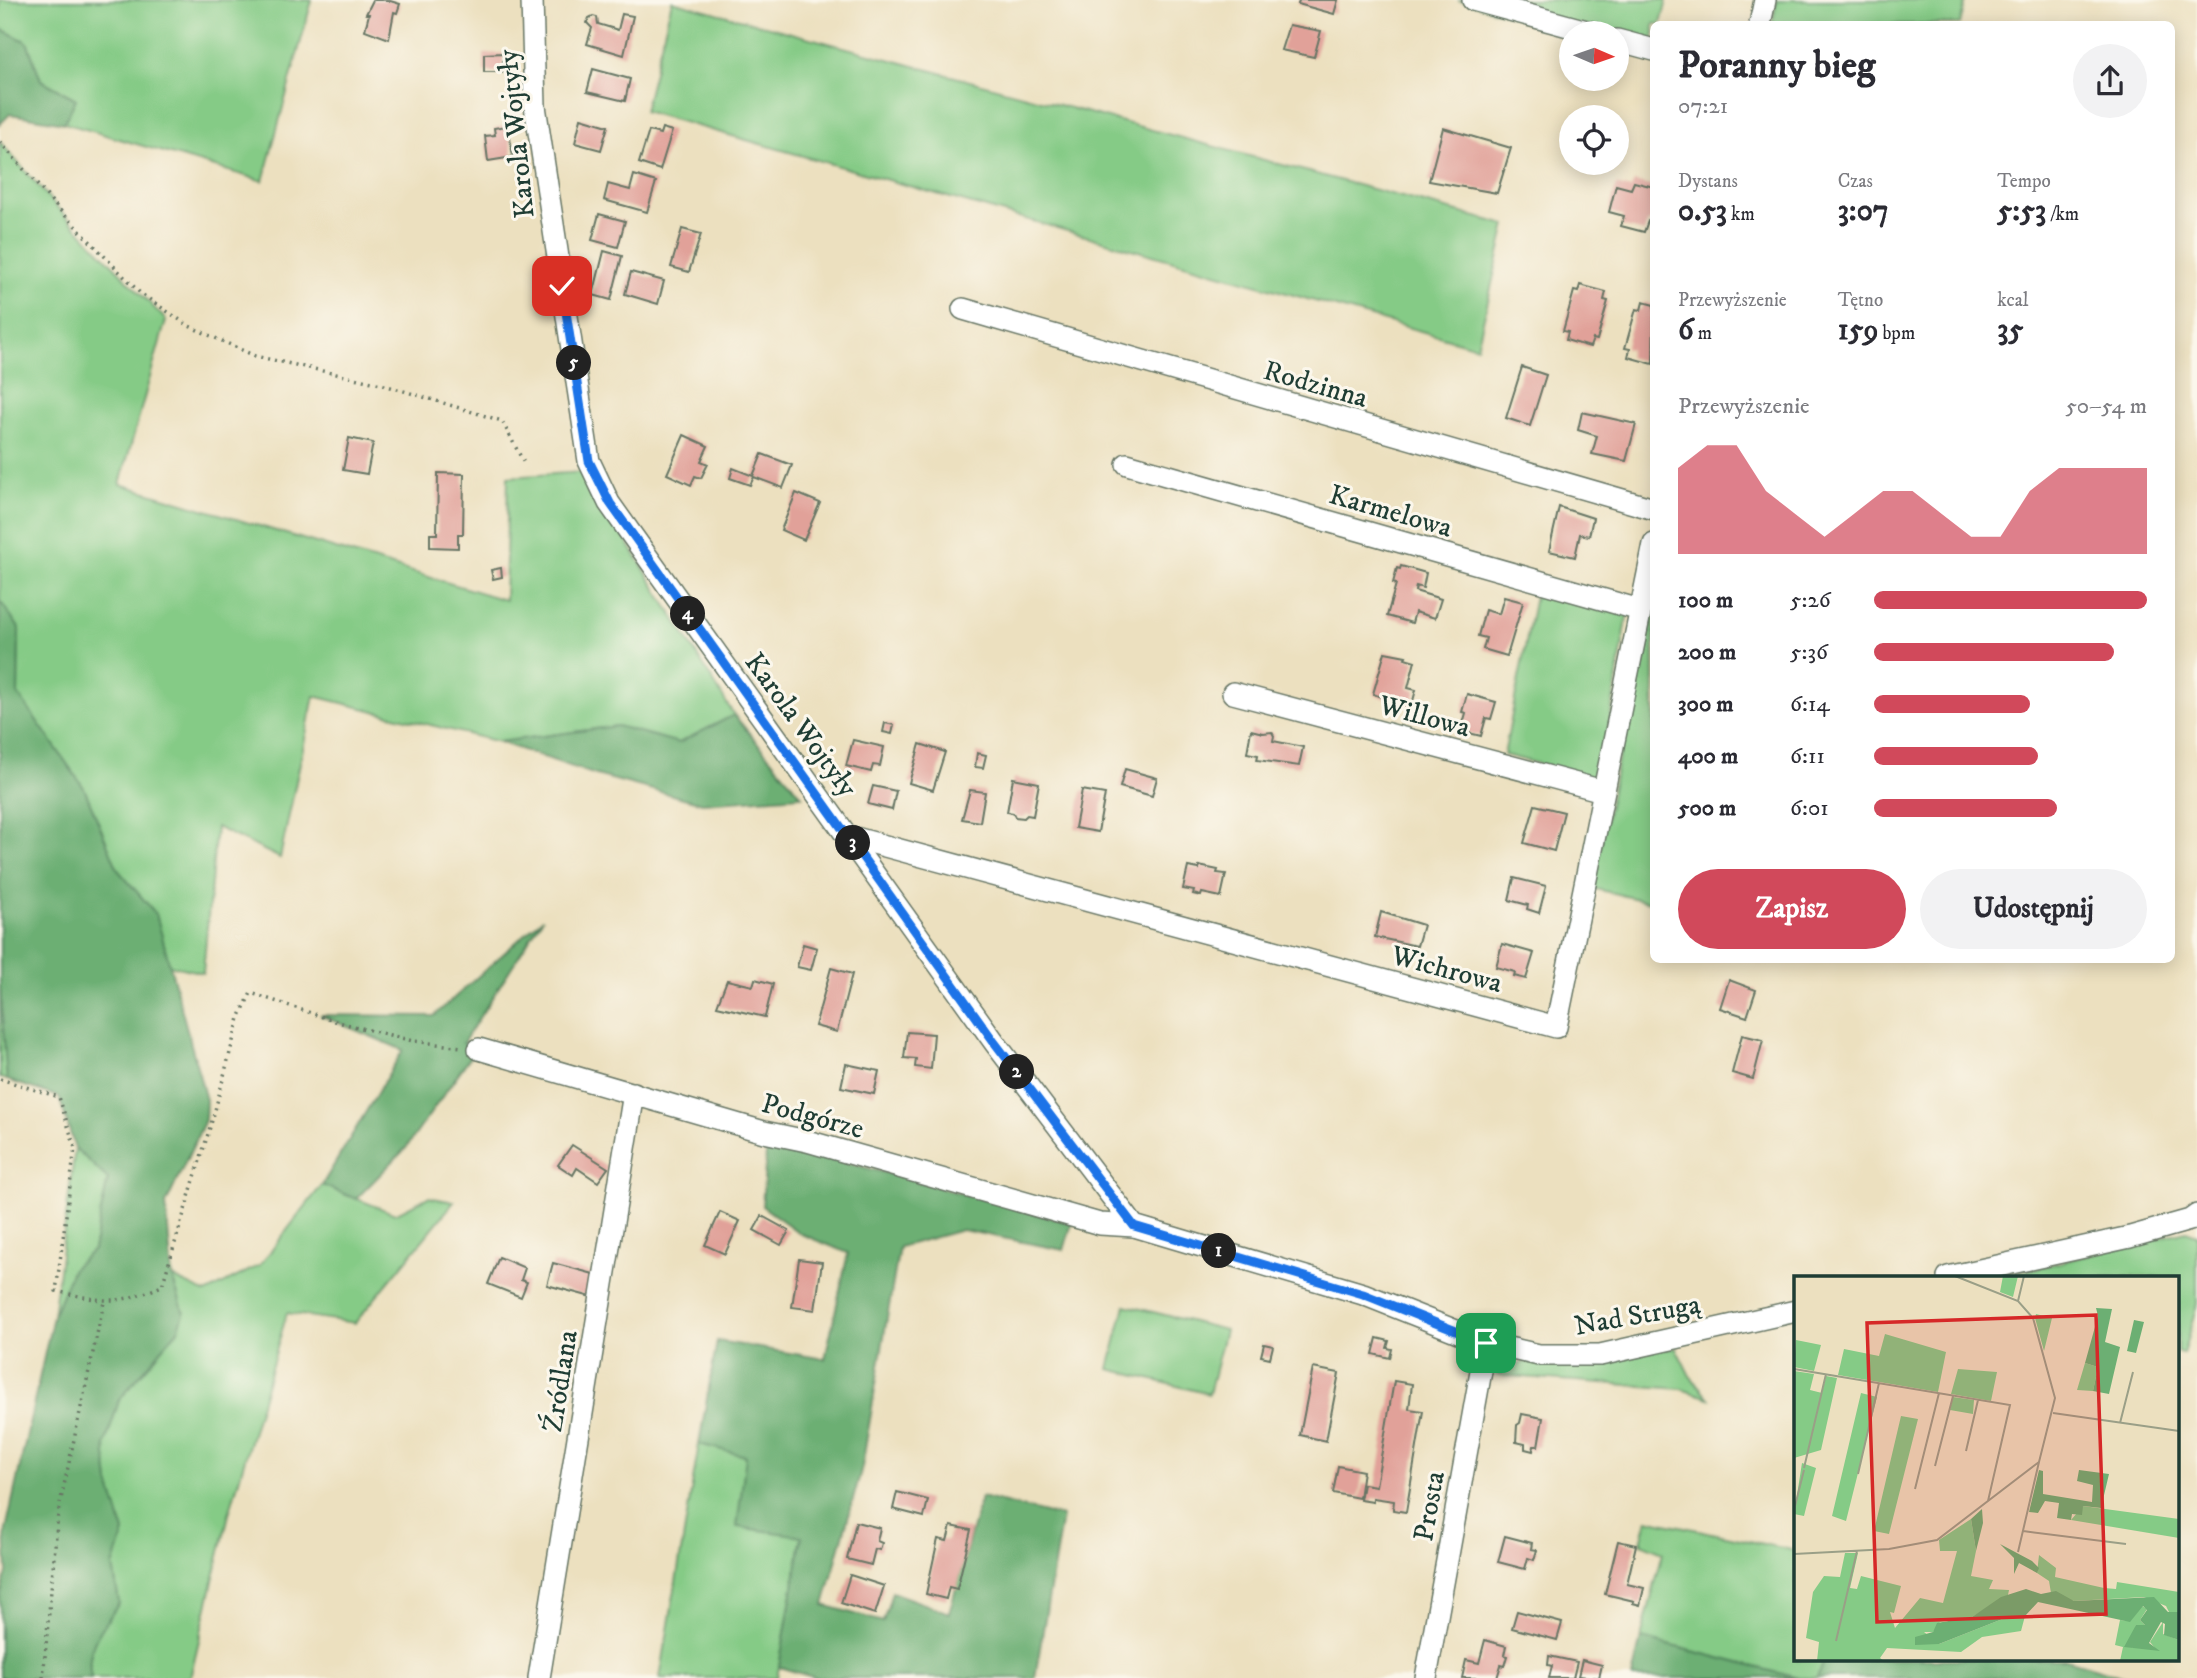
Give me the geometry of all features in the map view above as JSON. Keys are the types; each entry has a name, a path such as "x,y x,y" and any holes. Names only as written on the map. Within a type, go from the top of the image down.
{"street":[{"name":"Karola Wojtyły","path":"532,0 535,106 589,461 610,503 631,534 995,1043 1134,1226"},
{"path":"1474,0 1559,23"},
{"path":"1761,21 1765,0"},
{"path":"1629,43 1650,49"},
{"name":"Rodzinna","path":"963,309 1650,508"},
{"name":"Karmelowa","path":"1127,464 1640,610"},
{"name":"Wichrowa","path":"848,836 1556,1027 1650,563"},
{"name":"Willowa","path":"1233,693 1603,791"},
{"name":"Podgórze","path":"479,1049 764,1132 807,1141 1100,1224 1134,1226"},
{"name":"Źródlana","path":"539,1678 634,1093"},
{"path":"1953,1276 2130,1237 2194,1217"},
{"path":"1134,1226 1363,1294 1486,1343"},
{"name":"Nad Strugą","path":"1486,1343 1539,1355 1600,1355 1794,1311"},
{"name":"Prosta","path":"1426,1678 1486,1343"}],"path":[{"path":"0,142 54,204 140,293 189,326 255,356 381,384 502,421 524,463"},
{"path":"0,1079 59,1097 75,1147 56,1291 104,1302 133,1298 162,1286 214,1114 239,1018 251,993 338,1023 413,1041 479,1049"},
{"path":"43,1678 58,1513 104,1302"}],"green space":[{"path":"0,0 312,0 263,181 64,123 76,99 41,80 27,42 0,31"},
{"path":"1458,0 1667,0 1662,21 1650,21 1650,51 1629,39 1629,21 1559,21 1559,29"},
{"path":"1777,0 1966,0 1961,21 1773,21"},
{"path":"672,1 1506,225 1477,347 644,111"},
{"path":"0,31 27,42 41,80 76,99 64,123 10,114 0,124"},
{"path":"0,142 54,204 166,320 120,484 505,600 508,477 584,472 734,715 679,743 617,726 499,742 314,696 280,858 216,827 203,973 169,965 156,914 118,870 84,788 18,694 19,628 0,601"},
{"path":"1537,586 1628,613 1602,767 1593,777 1504,755"},
{"path":"0,601 19,628 18,694 84,788 118,870 156,914 206,1100 205,1120 166,1204 172,1277 184,1314 178,1330 119,1400 105,1445 109,1483 124,1532 113,1566 119,1603 96,1638 90,1656 91,1678 0,1678 0,1597 7,1572 5,1534 53,1316 73,1268 93,1250 108,1179 75,1148 59,1097 7,1080 0,985"},
{"path":"1650,604 1650,902 1592,888"},
{"path":"734,715 802,796 702,803 596,775 499,742 617,726 679,743"},
{"path":"543,918 463,1043 477,1047 406,1148 356,1199 322,1185 403,1050 320,1015 434,1016"},
{"path":"0,985 7,1080 0,1078"},
{"path":"767,1141 1072,1223 1064,1250 962,1230 899,1247 862,1467 824,1605 883,1622 892,1592 949,1613 981,1497 1062,1517 1035,1678 816,1678 779,1667 802,1536 737,1527 746,1456 699,1444 717,1341 825,1359 848,1253 801,1234 762,1206"},
{"path":"75,1148 108,1179 93,1250 73,1268 53,1316"},
{"path":"322,1185 395,1214 428,1197 454,1202 355,1323 287,1313 229,1514 190,1678 91,1678 90,1656 96,1638 119,1603 113,1566 124,1532 109,1483 105,1445 119,1400 178,1330 184,1313 172,1277 206,1293 260,1265"},
{"path":"2186,1231 2197,1235 2197,1304 2183,1354 2180,1353 2180,1276 2005,1276"},
{"path":"1125,1305 1225,1330 1209,1394 1109,1369"},
{"path":"1676,1348 1690,1376 1709,1398 1681,1389 1496,1375 1524,1362"},
{"path":"699,1444 746,1456 802,1536 777,1678 660,1678"},
{"path":"1647,1519 1794,1551 1794,1660 1823,1660 1817,1678 1798,1678 1641,1638 1663,1552 1641,1543"},
{"path":"1641,1638 1798,1678 1632,1678"},
{"path":"1823,1660 2070,1660 2130,1678 1817,1678"}],"building":[{"path":"373,0 400,4 397,13 394,12 389,39 365,30 369,14 366,14"},
{"path":"1299,0 1338,0 1334,14 1298,4"},
{"path":"622,14 633,16 624,55 587,44 592,28 587,23 589,18 597,17 598,24 618,30"},
{"path":"1289,25 1321,31 1314,57 1281,50"},
{"path":"503,53 503,72 484,72 484,54"},
{"path":"593,69 630,79 625,101 587,92"},
{"path":"581,118 608,126 601,150 575,143"},
{"path":"506,126 513,157 488,161 485,136 495,135 494,128"},
{"path":"662,128 672,131 660,170 639,163 649,131 660,134"},
{"path":"1443,128 1511,148 1497,193 1429,181"},
{"path":"634,175 656,182 647,212 604,200 608,184 630,190"},
{"path":"1634,182 1650,186 1650,222 1648,221 1644,232 1621,226 1624,216 1609,212 1616,185 1631,189"},
{"path":"599,214 625,221 618,247 592,240"},
{"path":"682,229 701,234 689,272 671,267"},
{"path":"604,251 622,256 611,300 593,295"},
{"path":"631,272 664,281 658,304 625,294"},
{"path":"1580,285 1606,292 1604,300 1608,301 1597,340 1593,339 1590,347 1566,340 1568,332 1563,331 1574,291 1578,292"},
{"path":"1643,302 1650,304 1650,363 1628,357 1630,349 1625,348 1636,309 1641,310"},
{"path":"1522,367 1546,375 1530,426 1506,418"},
{"path":"1582,412 1636,424 1626,461 1592,454 1597,436 1578,430"},
{"path":"684,435 708,446 701,461 708,464 701,478 695,476 691,485 667,474"},
{"path":"349,438 373,443 367,474 343,470"},
{"path":"762,454 792,465 783,488 754,477 750,485 730,478 733,468 753,476"},
{"path":"438,473 464,474 463,534 458,534 458,548 430,547 430,534 437,534"},
{"path":"796,493 820,503 804,540 781,530"},
{"path":"1559,507 1593,518 1589,536 1580,534 1575,557 1549,551"},
{"path":"1401,566 1426,573 1423,588 1416,586 1415,591 1441,599 1435,618 1415,612 1412,623 1387,616 1396,584 1393,583 1397,568 1400,569"},
{"path":"501,568 502,577 493,579 491,570"},
{"path":"1504,597 1523,602 1507,656 1483,649 1486,638 1478,636 1485,610 1499,614"},
{"path":"1385,652 1406,656 1405,658 1415,661 1408,688 1416,690 1411,708 1373,694"},
{"path":"1467,694 1496,702 1491,719 1486,718 1481,736 1461,731"},
{"path":"885,723 894,725 892,734 883,732"},
{"path":"1251,730 1272,732 1273,741 1303,747 1299,766 1257,760 1258,755 1247,753"},
{"path":"853,740 884,747 880,766 873,765 871,772 846,766"},
{"path":"920,744 945,752 933,790 909,783"},
{"path":"977,753 986,755 983,768 975,767"},
{"path":"1125,769 1157,778 1152,796 1120,787"},
{"path":"1013,778 1039,783 1033,816 1015,817 1013,813 1007,812"},
{"path":"873,786 896,791 892,810 868,804"},
{"path":"970,790 985,792 980,822 962,819"},
{"path":"1082,790 1105,794 1098,832 1075,828"},
{"path":"1535,805 1564,812 1554,851 1524,843"},
{"path":"1199,866 1226,874 1221,897 1202,893 1201,896 1193,894 1194,891 1183,889 1188,867 1199,869"},
{"path":"1514,878 1546,886 1539,913 1527,909 1528,905 1509,900"},
{"path":"1381,912 1423,925 1417,946 1375,937"},
{"path":"803,944 817,948 811,970 797,967"},
{"path":"1502,944 1534,953 1526,979 1514,976 1515,972 1496,967"},
{"path":"831,968 852,974 837,1032 815,1026"},
{"path":"755,979 773,984 765,1017 717,1006 727,980 753,986"},
{"path":"1729,980 1756,990 1747,1017 1720,1008"},
{"path":"907,1032 934,1034 931,1069 915,1067 916,1059 904,1058"},
{"path":"1742,1035 1763,1040 1753,1079 1732,1073"},
{"path":"846,1064 879,1071 874,1094 841,1087"},
{"path":"572,1145 608,1168 598,1182 577,1168 573,1175 558,1165"},
{"path":"720,1212 740,1221 725,1254 705,1245"},
{"path":"762,1216 789,1231 781,1245 754,1230"},
{"path":"499,1257 525,1268 521,1280 527,1282 521,1297 488,1284"},
{"path":"799,1259 822,1262 815,1310 792,1307"},
{"path":"553,1263 601,1276 595,1298 547,1285"},
{"path":"1377,1338 1389,1341 1387,1348 1392,1349 1390,1358 1373,1354"},
{"path":"1264,1344 1273,1346 1270,1358 1261,1356"},
{"path":"1313,1368 1339,1373 1326,1441 1300,1435"},
{"path":"1394,1381 1412,1384 1409,1409 1423,1411 1406,1512 1393,1510 1394,1501 1373,1498 1373,1502 1360,1500 1363,1484 1376,1486"},
{"path":"1522,1414 1543,1418 1538,1446 1534,1446 1533,1451 1525,1449 1525,1444 1516,1442 1517,1425"},
{"path":"1338,1466 1363,1471 1359,1498 1333,1493"},
{"path":"897,1492 928,1500 924,1517 893,1509"},
{"path":"856,1522 880,1528 877,1541 882,1543 880,1550 875,1549 871,1565 847,1559"},
{"path":"951,1526 971,1530 957,1589 949,1587 946,1599 926,1594 938,1539 947,1541"},
{"path":"1505,1536 1532,1543 1531,1549 1537,1550 1534,1560 1528,1558 1525,1569 1498,1562"},
{"path":"1618,1541 1636,1545 1627,1584 1644,1588 1640,1605 1605,1594"},
{"path":"850,1575 884,1586 875,1614 841,1603"},
{"path":"1517,1611 1562,1623 1557,1640 1512,1628"},
{"path":"1485,1640 1506,1646 1504,1655 1508,1656 1505,1666 1501,1665 1497,1678 1462,1678 1466,1660 1479,1663"},
{"path":"1549,1656 1577,1662 1573,1678 1549,1678 1552,1666 1548,1665"},
{"path":"1582,1660 1602,1665 1599,1678 1578,1676"}],"route":[{"path":"562,286 589,461 610,503 995,1043 1134,1226 1363,1294 1486,1343"}]}
